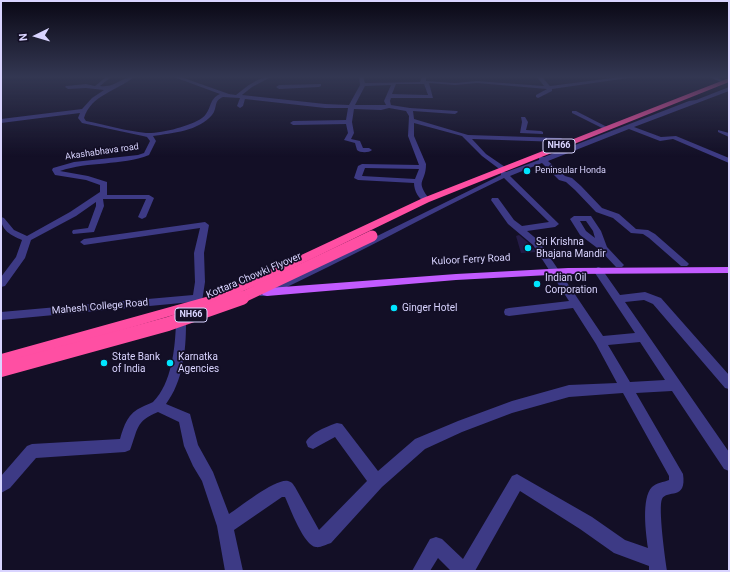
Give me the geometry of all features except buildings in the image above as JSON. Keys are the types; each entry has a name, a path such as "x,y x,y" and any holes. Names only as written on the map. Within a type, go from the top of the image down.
{"highway":[{"name":"NH66","path":"504,173 565,141 606,128 672,104"},
{"name":"NH66","path":"1,360 198,301 259,279 426,200 543,160 678,104"},
{"name":"Kottara Chowki Flyover","path":"1,370 167,324 223,305 290,276 421,210 504,173"}],"main road":[{"name":"Kuloor Ferry Road","path":"281,285 331,280 619,265 729,265"},
{"name":"Kuloor Ferry Road","path":"267,292 553,269 729,270"},
{"path":"259,279 281,285"},
{"path":"259,279 267,292"}],"street":[{"path":"1,121 34,115 82,111 89,104"},
{"path":"146,135 196,124 204,120 211,113 212,104"},
{"path":"316,104 325,106 381,108 389,106 409,110 415,109 455,112"},
{"path":"353,104 349,122 351,133 347,140 358,142 360,150 369,150"},
{"path":"684,264 652,236 645,232 634,231 616,216 599,210 578,188 569,180 562,178 543,160 687,104"},
{"path":"409,110 412,115 409,130 411,141 421,159 423,167 417,182 420,195 426,200"},
{"name":"Akashabhava road","path":"82,111 81,118 84,122 146,135 152,138 153,141 147,154 139,157 74,164 56,170 58,173 74,175 104,184 104,193 98,197"},
{"path":"574,112 606,128"},
{"path":"523,118 525,122 522,132 548,133 565,141"},
{"path":"411,120 465,137 565,141"},
{"path":"293,123 349,122"},
{"path":"630,127 660,139 674,137 729,161"},
{"path":"720,131 729,134"},
{"path":"465,137 504,173 555,224 520,229"},
{"path":"417,182 358,178 362,166 423,167"},
{"path":"1,377 181,323 267,292 386,235 504,173"},
{"path":"1,284 20,258 27,239 73,214 98,197 149,197 150,198 142,217"},
{"path":"76,232 91,230 100,206 98,197"},
{"path":"466,571 517,481 586,523 620,547 658,565 654,513 655,496 658,491 674,487 677,483 676,474 600,341 536,243 511,222 495,200"},
{"path":"1,220 11,232 27,239"},
{"path":"84,242 204,226 199,253 200,282 198,301"},
{"path":"603,248 619,265"},
{"path":"598,270 729,464"},
{"path":"617,299 645,296 657,301 729,384"},
{"name":"Mahesh College Road","path":"1,316 198,301"},
{"path":"509,312 576,304"},
{"path":"1,486 5,484 32,451 125,445 134,419 138,415 157,406 173,379 181,339 181,323"},
{"path":"600,341 644,337"},
{"path":"225,526 279,490 287,488 310,532 316,539 325,537 377,482 420,444 458,427 512,407 569,391 676,385"},
{"path":"157,406 185,418 191,446 208,477 225,526 234,571"},
{"path":"313,442 337,429 377,482"},
{"path":"421,571 436,545 463,571"}],"place":[{"name":"Peninsular Honda","path":"527,171"},
{"name":"Sri Krishna Bhajana Mandir","path":"528,248"},
{"name":"Indian Oil Corporation","path":"537,284"},
{"name":"Ginger Hotel","path":"394,308"},
{"name":"State Bank of India","path":"104,363"},
{"name":"Karnatka Agencies","path":"170,363"}]}
